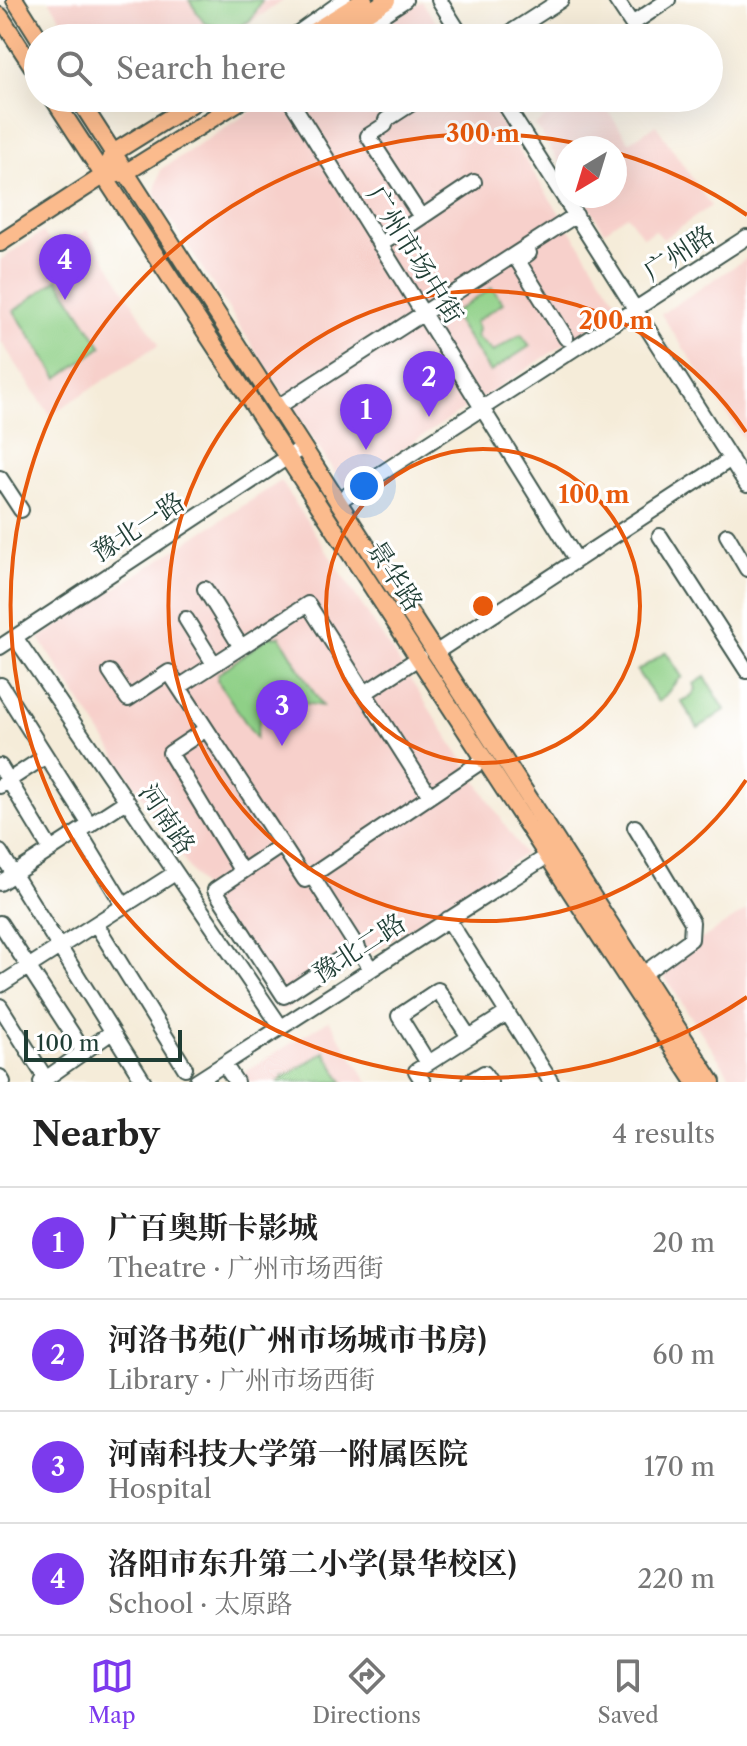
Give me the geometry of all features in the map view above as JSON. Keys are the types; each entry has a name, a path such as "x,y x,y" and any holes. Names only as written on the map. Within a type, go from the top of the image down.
{"main road":[{"path":"15,0 30,24"},
{"path":"325,24 364,0"},
{"path":"350,24 387,0"},
{"path":"0,16 24,53"},
{"name":"景华路","path":"62,112 295,452 712,1082"},
{"name":"景华路","path":"87,112 276,408 295,452 337,502 428,655 485,759 695,1082"},
{"path":"103,176 113,153 179,112"},
{"path":"0,243 103,176 125,173 223,112"}],"street":[{"path":"311,24 344,0"},
{"path":"368,24 405,0"},
{"path":"439,0 454,24"},
{"path":"524,24 561,0"},
{"path":"616,0 632,24 668,0"},
{"name":"广州市场中街","path":"298,112 576,559"},
{"path":"398,112 368,136 421,217"},
{"path":"510,112 747,485"},
{"path":"380,245 474,182"},
{"path":"276,408 577,217"},
{"path":"566,338 518,261 577,217"},
{"name":"广州路","path":"337,502 747,237"},
{"name":"豫北一路","path":"0,647 295,452"},
{"path":"365,693 731,459"},
{"path":"0,478 21,510"},
{"path":"727,535 747,569"},
{"path":"660,536 747,671"},
{"path":"205,589 241,647"},
{"path":"179,687 308,604 430,796"},
{"path":"186,619 214,664"},
{"name":"河南路","path":"15,637 281,1027"},
{"path":"110,672 128,699 169,672 305,880 485,759"},
{"path":"1,685 46,756 124,906"},
{"path":"206,729 170,753 242,872"},
{"path":"4,783 46,756"},
{"path":"0,766 4,783 51,850"},
{"path":"0,883 126,801"},
{"path":"635,827 692,922 691,939 643,974"},
{"path":"282,845 215,890 284,996 358,947"},
{"path":"0,852 144,1082"},
{"name":"豫北二路","path":"196,1082 549,855"},
{"path":"0,985 175,873"},
{"path":"312,876 371,969"},
{"path":"448,919 551,1082"},
{"path":"0,923 84,1052"},
{"path":"96,924 185,1068"},
{"path":"428,1063 399,1016 438,990 469,1037"},
{"path":"0,1006 43,1080 112,1032"},
{"path":"423,1082 416,1071 507,1013"},
{"path":"224,1064 236,1082"},
{"path":"469,1082 484,1073 490,1082"}],"shaded area":[{"path":"49,0 284,0 248,24 65,24"},
{"path":"422,1 437,24 387,24"},
{"path":"250,112 494,112 621,308 344,487 154,194 161,169"},
{"path":"554,112 609,112 625,136 555,136 555,156 535,125"},
{"path":"656,125 711,206 663,239 655,230 643,237 627,215 604,231 590,208 627,208 627,139 629,142"},
{"path":"87,230 159,345 50,415 0,340 0,260 43,232 56,250"},
{"path":"747,258 747,444 661,314"},
{"path":"281,481 524,854 282,1011 39,638"},
{"path":"747,910 747,1082 734,1082 658,967"},
{"path":"329,1020 368,1082 241,1082 238,1076"}],"green space":[{"path":"189,0 262,0 251,20 243,24 204,23"},
{"path":"58,279 102,347 58,378 14,311"},
{"path":"492,288 503,303 475,322 478,329 476,337 493,352 521,334 530,346 490,372 452,314"},
{"path":"280,636 322,706 283,700 260,718 256,738 217,680 218,674 268,637"},
{"path":"666,652 682,677 658,702 637,671"},
{"path":"705,677 725,710 698,728 681,701 692,696 696,689 694,684"},
{"path":"325,1052 343,1082 278,1081"}],"place":[{"name":"洛阳市东升第二小学(景华校区)","path":"65,300"},
{"name":"河洛书苑(广州市场城市书房)","path":"429,417"},
{"name":"广百奥斯卡影城","path":"366,450"},
{"name":"河南科技大学第一附属医院","path":"282,746"}]}
